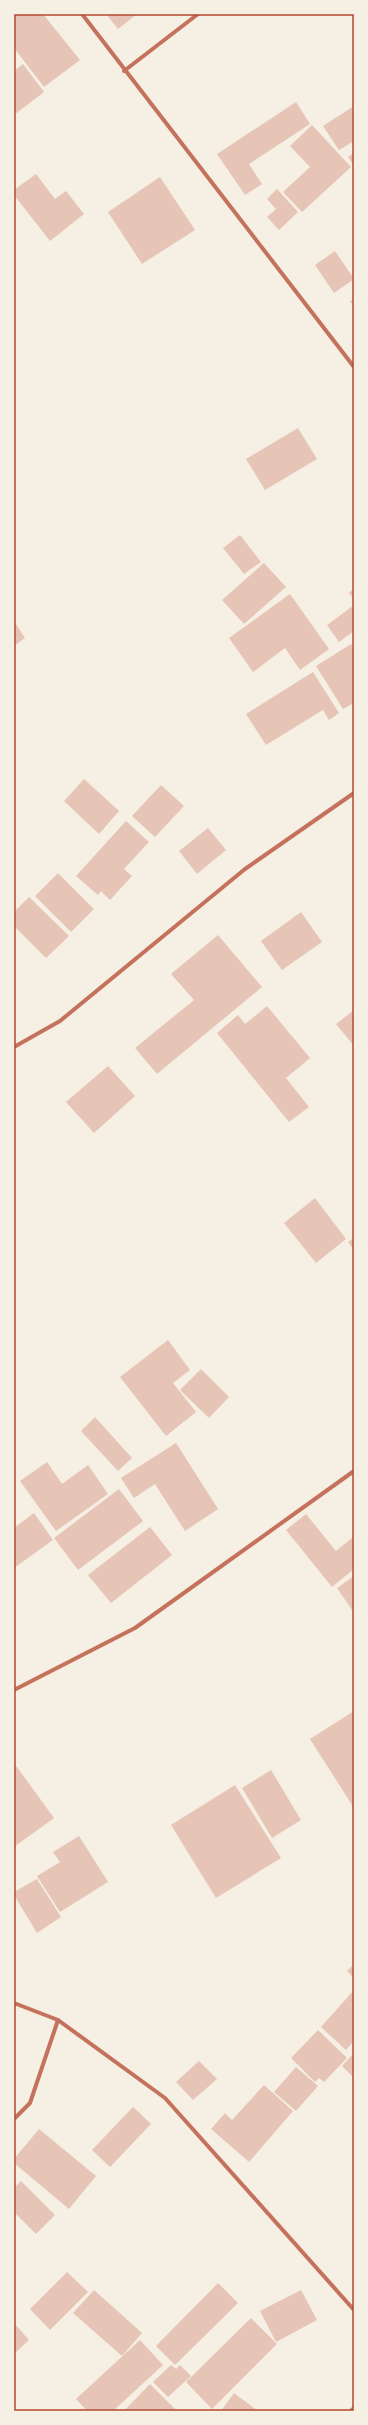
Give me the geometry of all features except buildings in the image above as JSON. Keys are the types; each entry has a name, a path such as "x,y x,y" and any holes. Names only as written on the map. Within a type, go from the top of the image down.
{"street":[{"path":"82,14 124,71 354,367"},
{"path":"124,71 198,14"},
{"path":"14,1047 60,1021 245,869 354,794"},
{"path":"14,1690 135,1628 354,1471"},
{"path":"14,2002 58,2020 165,2098 354,2310"},
{"path":"14,2119 30,2103 58,2020"},
{"path":"351,2411 354,2408"}]}
